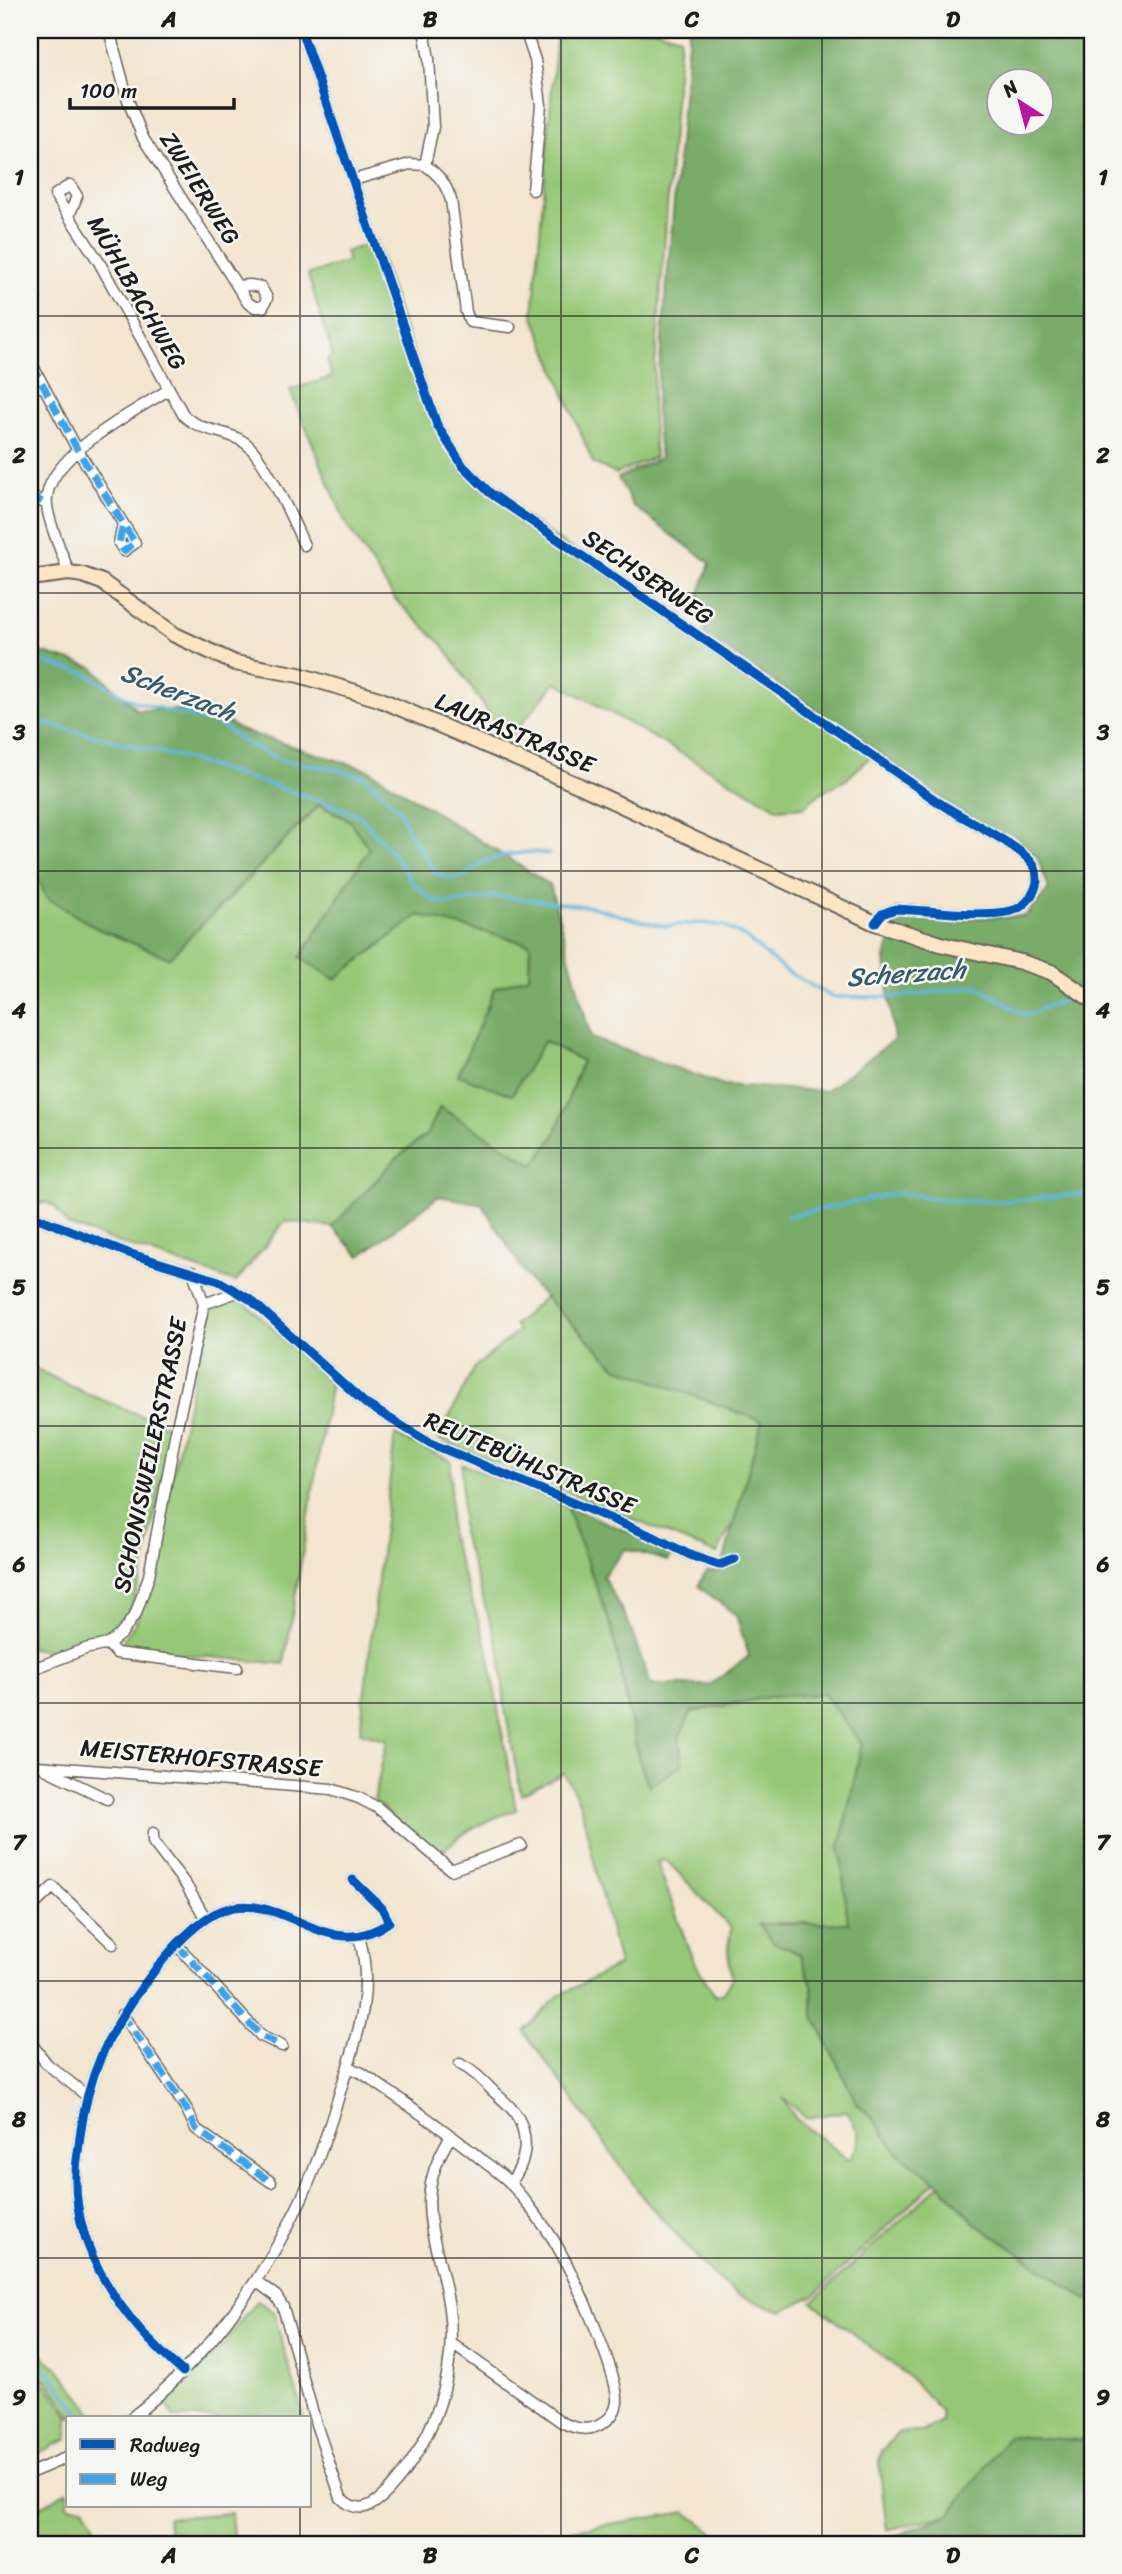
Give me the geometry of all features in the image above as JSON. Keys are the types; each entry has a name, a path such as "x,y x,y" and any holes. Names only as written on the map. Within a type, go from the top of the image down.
{"street":[{"name":"ZWEIERWEG","path":"109,30 128,100 143,138 237,286"},
{"name":"SECHSERWEG","path":"301,30 438,425 463,466 490,493 716,646 956,815 1025,855 1035,867 1037,880 1032,894 1026,903 1013,911 992,914 895,909 881,914 875,923"},
{"path":"424,30 429,59 433,127 425,165"},
{"path":"525,30 535,60 541,105 533,190"},
{"path":"353,180 410,164 425,165 437,173 451,200 462,290 470,321 510,327"},
{"name":"MÜHLBACHWEG","path":"69,216 99,262 184,416 193,424 246,443 289,510 304,545"},
{"path":"30,370 34,368 77,449 123,524"},
{"path":"30,384 44,388"},
{"name":"MÜHLBACHWEG","path":"46,504 56,471 77,449 168,390"},
{"path":"30,495 46,504 69,573 30,578"},
{"name":"LAURASTRASSE","path":"69,573 102,582 175,635 235,663 299,676 379,699 580,786 875,923 1051,972 1092,1000"},
{"name":"REUTEBÜHLSTRASSE","path":"30,1215 128,1253 219,1281 251,1300 366,1404 430,1443 644,1533 692,1556 719,1565 735,1559"},
{"name":"SCHONISWEILERSTRASSE","path":"108,1644 122,1633 136,1613 149,1576 176,1431 204,1304 193,1272"},
{"name":"SCHONISWEILERSTRASSE","path":"204,1304 237,1292"},
{"path":"30,1670 85,1649 108,1644 116,1653 237,1668"},
{"name":"MEISTERHOFSTRASSE","path":"34,1764 331,1789 359,1798 378,1808 451,1870 521,1845"},
{"name":"MEISTERHOFSTRASSE","path":"34,1764 107,1799"},
{"path":"153,1833 153,1842 186,1885 206,1919"},
{"path":"183,2372 129,2320 96,2266 84,2233 75,2174 87,2096 102,2051 122,2014 150,1976 177,1945 206,1919 236,1907 261,1907 330,1935 359,1937 389,1922 382,1908 353,1880"},
{"path":"30,1909 53,1887 113,1944"},
{"path":"134,2416 183,2372 226,2322 256,2281 305,2191 328,2132 364,2006 367,1972 359,1937"},
{"path":"177,1945 261,2036 282,2046"},
{"path":"122,2014 186,2108 195,2129 271,2182"},
{"path":"30,2042 47,2064 87,2096"},
{"path":"460,2064 474,2071 517,2115 524,2135 525,2154 518,2174 510,2183"},
{"path":"348,2067 362,2073 451,2136 510,2183 560,2251 593,2325 615,2387 615,2410 609,2420 600,2426 588,2430 575,2428 563,2423 452,2344"},
{"path":"256,2281 276,2296 284,2307 316,2424 341,2498 362,2509 376,2504 416,2453 435,2417 444,2389 452,2344 449,2309 429,2213 430,2181 437,2157 451,2136"},
{"path":"30,2473 66,2458"}],"green space":[{"path":"557,30 657,30 680,37 652,405 655,457 616,474 593,463 533,315"},
{"path":"689,30 1092,30 1092,2303 976,2224 940,2184 899,2154 873,2119 856,2102 813,2014 812,1985 800,1954 771,1941 759,1924 848,1923 840,1847 862,1744 824,1694 768,1697 691,1712 679,1738 682,1765 649,1786 639,1761 612,1629 566,1505 674,1552 668,1561 625,1549 603,1576 628,1622 651,1685 710,1685 749,1656 736,1615 698,1586 706,1572 721,1570 762,1421 616,1367 531,1283 482,1204 439,1196 360,1256 332,1227 398,1157 428,1133 440,1107 534,1165 555,1135 582,1061 544,1041 512,1095 458,1075 495,988 529,976 530,944 419,915 335,979 300,958 369,849 349,820 319,805 169,958 96,928 46,897 30,857 30,652 44,653 92,667 137,710 210,710 240,730 369,770 550,885 591,1038 724,1085 825,1091 894,1040 885,959 895,921 1025,916 1049,889 1037,856 959,811 874,749 705,635 699,595 710,563 633,506 618,478 660,458 656,407"},
{"path":"375,241 437,425 463,466 490,493 872,755 847,779 822,792 803,807 779,809 556,682 507,741 443,645 395,599 346,524 290,390 332,377 327,359 333,356 308,275 348,261 345,252"},
{"path":"319,805 349,820 370,849 335,979 419,915 530,944 529,976 544,1041 582,1061 555,1135 534,1165 440,1108 428,1133 398,1157 332,1227 285,1221 236,1282 67,1225 56,1208 46,1202 30,1207 30,857 46,897 218,910"},
{"path":"545,1297 616,1367 762,1421 737,1516 717,1554 438,1439 474,1368 518,1331 514,1325"},
{"path":"235,1299 246,1303 331,1382 284,1664 118,1648 135,1623 149,1589 207,1313"},
{"path":"30,1366 85,1393 172,1428 143,1572 129,1613 121,1625 60,1651 30,1648"},
{"path":"395,1435 451,1461 450,1535 487,1646 516,1810 475,1827 440,1854 416,1840 374,1800 387,1740 360,1732"},
{"path":"462,1464 566,1505 612,1629 639,1761 682,1765 679,1738 691,1712 768,1697 824,1694 862,1744 840,1847 848,1923 775,1923 771,1941 800,1954 812,1985 813,2014 856,2102 873,2119 899,2154 936,2181 813,2296 782,2311 739,2296 713,2275 645,2200 524,2031 558,1996 619,1965 580,1803 564,1773 521,1795 505,1709 500,1652 462,1533","holes":["666,1860 731,1928 728,1950 732,1979 723,1993 715,1996 692,1958 657,1862","783,2098 807,2118 847,2111 858,2136 857,2147 849,2160 796,2119"]},
{"path":"940,2184 976,2224 1092,2303 1092,2441 1008,2436 950,2514 887,2530 879,2462 881,2451 899,2432 922,2432 942,2422 941,2411 909,2377 812,2302"},
{"path":"257,2300 273,2311 303,2416 174,2416 165,2404 218,2351"},
{"path":"30,2347 58,2368 95,2416 72,2416 48,2382 30,2367"},
{"path":"30,2371 46,2385 69,2416 66,2416 66,2440 30,2457"},
{"path":"1008,2436 1092,2441 1092,2544 875,2544 950,2514"},
{"path":"66,2492 66,2508 85,2508 103,2540 95,2544 42,2544 30,2522 30,2512"},
{"path":"686,2512 729,2544 481,2544"},
{"path":"231,2513 234,2544 170,2544 167,2518"}],"waterway":[{"name":"Scherzach","path":"30,657 85,673 133,701 220,725 247,744 280,760 364,777 401,812 408,831 436,873 448,878 462,877 485,862 506,855 530,852 549,854"},
{"path":"30,720 184,758 319,800 360,816 398,860 413,884 433,900 447,904 497,896 593,907 664,926 701,923 724,926 745,937 784,970 832,997 897,997 977,986 1025,1015 1067,999"},
{"path":"788,1216 899,1193 956,1201 1006,1201 1092,1193"},
{"path":"30,2356 53,2377 82,2416"}],"marked path":[{"path":"30,370 34,368 77,449 135,543 124,551 119,543 123,524"},
{"path":"30,495 46,504"},
{"path":"177,1945 261,2036 282,2046"},
{"path":"122,2014 186,2108 196,2129 271,2182"}],"cycle path":[{"path":"301,30 437,425 463,466 490,493 938,802 1017,850 1034,866 1037,881 1034,891 1024,904 1011,911 985,914 895,909 882,914 875,923"},
{"path":"30,1215 128,1253 219,1281 251,1300 366,1404 430,1443 654,1537 692,1556 719,1565 735,1559"},
{"path":"183,2372 141,2331 123,2308 93,2258 83,2231 77,2202 76,2168 84,2114 94,2075 109,2039 130,2004 168,1954 200,1923 223,1910 245,1906 267,1909 326,1932 346,1936 367,1934 389,1922 382,1908 353,1880"}]}
